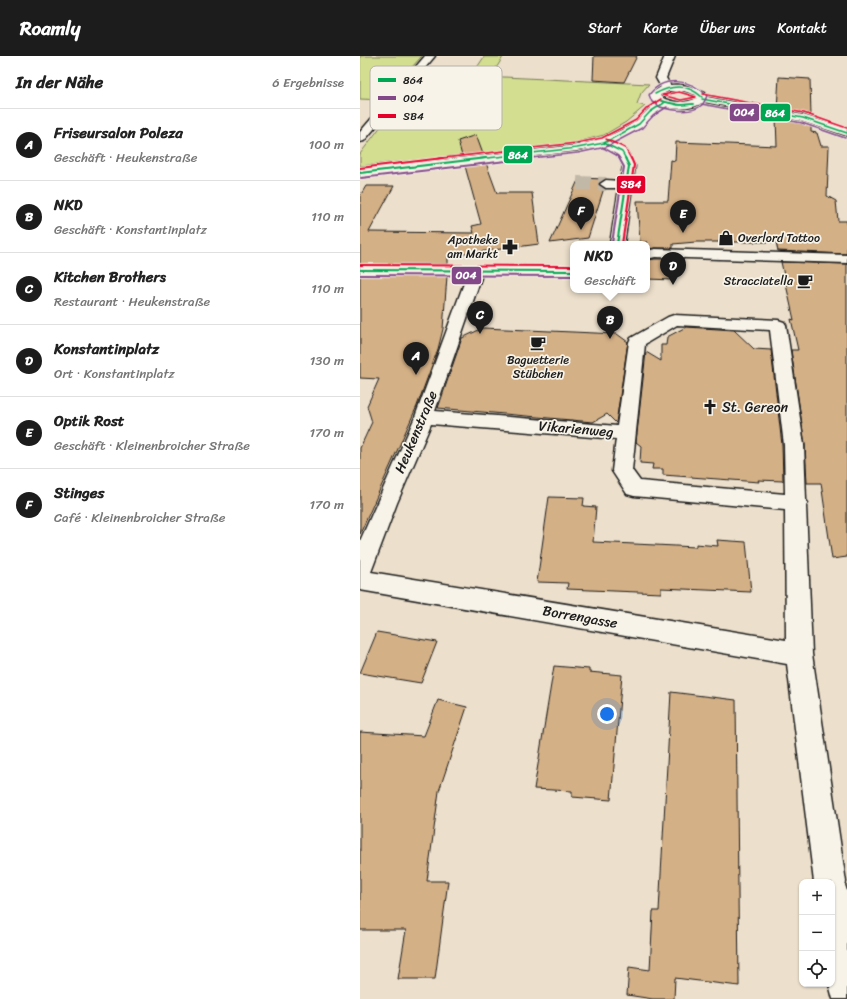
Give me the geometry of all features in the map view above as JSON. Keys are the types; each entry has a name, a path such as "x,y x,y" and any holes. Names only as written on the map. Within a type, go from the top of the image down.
{"street":[{"path":"422,66 430,56"},
{"path":"667,88 661,78 670,56"},
{"path":"702,99 701,94 693,90 680,88 667,88 657,92 654,96 656,99 664,103 690,104 702,99 803,118 847,132"},
{"path":"360,173 510,157 604,143 639,124 650,112 664,103"},
{"path":"360,140 370,128"},
{"path":"604,143 622,152 629,166 617,241"},
{"path":"606,184 625,184"},
{"path":"650,254 655,253 847,259"},
{"path":"360,270 570,271"},
{"name":"Heukenstraße","path":"360,570 365,544 424,417 476,270"},
{"path":"626,433 637,342 674,320 778,325 794,445 797,503 799,654 830,879"},
{"name":"Vikarienweg","path":"424,417 626,433 622,471 634,488 797,503"},
{"name":"Borrengasse","path":"360,580 799,654"},
{"path":"835,913 847,992"}],"green space":[{"path":"360,56 422,56 413,66 370,66 370,99 360,99"},
{"path":"484,57 503,57 497,66 478,66"},
{"path":"502,77 649,84 641,93 637,104 645,106 626,122 604,135 573,143 360,166 360,154 378,130 502,130"}],"building":[{"path":"594,56 637,56 624,82 593,80"},
{"path":"779,77 810,79 811,116 777,109"},
{"path":"776,118 811,126 811,132 817,133 821,146 829,146 827,196 836,201 838,221 847,221 847,254 778,251 776,242 696,242 673,244 673,248 650,249 650,241 640,241 637,201 668,201 671,160 675,161 676,142 777,146"},
{"path":"476,135 483,154 462,156 458,141"},
{"path":"486,163 497,193 532,193 539,244 448,256 448,264 360,264 360,196 366,186 394,186 369,232 474,233 472,226 481,224 465,166"},
{"path":"579,178 604,179 599,184 604,188 588,238 550,243"},
{"path":"673,259 674,280 650,279 650,260"},
{"path":"781,262 847,264 847,557 832,559 821,483 807,483 805,445 791,350 798,350 791,319 794,320"},
{"path":"360,276 447,276 443,329 438,349 417,406 360,534 360,448 372,422 367,406 379,379 360,378"},
{"name":"St. Gereon","path":"686,327 734,330 754,349 771,350 782,445 783,481 758,480 759,482 663,475 663,469 652,469 653,464 640,463 641,446 636,442 646,352 661,361 661,345 666,345 667,337"},
{"path":"483,328 617,334 628,342 616,423 607,414 593,422 438,408 462,338"},
{"path":"549,497 584,498 583,506 596,507 593,542 696,547 696,544 718,546 717,540 746,542 751,592 661,588 661,593 567,589 568,583 537,582"},
{"path":"377,632 437,642 421,683 360,673"},
{"path":"554,666 589,669 589,672 622,675 611,800 572,797 572,791 534,789"},
{"path":"671,692 736,700 739,986 675,978 674,999 653,999 627,995 629,967 650,970 653,911 659,911"},
{"path":"438,700 467,707 439,791 427,881 448,881 435,979 398,979 406,930 360,930 360,732 424,736"}],"tunnel":[{"path":"577,183 606,184"}],"transit line":[{"name":"004","path":"659,106 652,102 649,95 660,84 669,82 687,83 702,90 707,96 702,105 692,109 676,110 660,107"},
{"name":"864","path":"655,94 667,88 680,87 692,90 702,97"},
{"name":"SB4","path":"679,92 696,97 681,100 662,95 679,92"},
{"name":"SB4","path":"703,94 804,113 847,128"},
{"name":"SB4","path":"360,168 576,143 602,138 636,120 647,108 661,99"},
{"name":"864","path":"702,99 803,118 847,133"},
{"name":"864","path":"661,101 681,105 694,104"},
{"name":"864","path":"661,101 678,105 694,104"},
{"name":"864","path":"360,173 577,148 604,143 639,124 650,112 664,103"},
{"name":"004","path":"701,104 802,123 845,138"},
{"name":"004","path":"361,178 578,153 606,147 642,128 653,116 667,107"},
{"name":"SB4","path":"606,139 625,148 634,165 622,241"},
{"name":"864","path":"604,143 622,152 629,166 617,241"},
{"name":"004","path":"602,147 618,156 624,167 612,241"},
{"name":"SB4","path":"360,265 570,266"},
{"name":"864","path":"360,270 570,271"},
{"name":"004","path":"360,275 570,276"}],"place":[{"name":"Stinges","path":"581,230"},
{"name":"Optik Rost","path":"683,233"},
{"name":"Overlord Tattoo","path":"726,238"},
{"name":"Apotheke am Markt","path":"510,247"},
{"name":"Stracciatella","path":"805,281"},
{"name":"Konstantinplatz","path":"673,285"},
{"name":"Kitchen Brothers","path":"480,334"},
{"name":"NKD","path":"610,339"},
{"name":"Baguetterie Stübchen","path":"538,343"},
{"name":"Friseursalon Poleza","path":"416,375"},
{"name":"St. Gereon","path":"710,407"}]}
